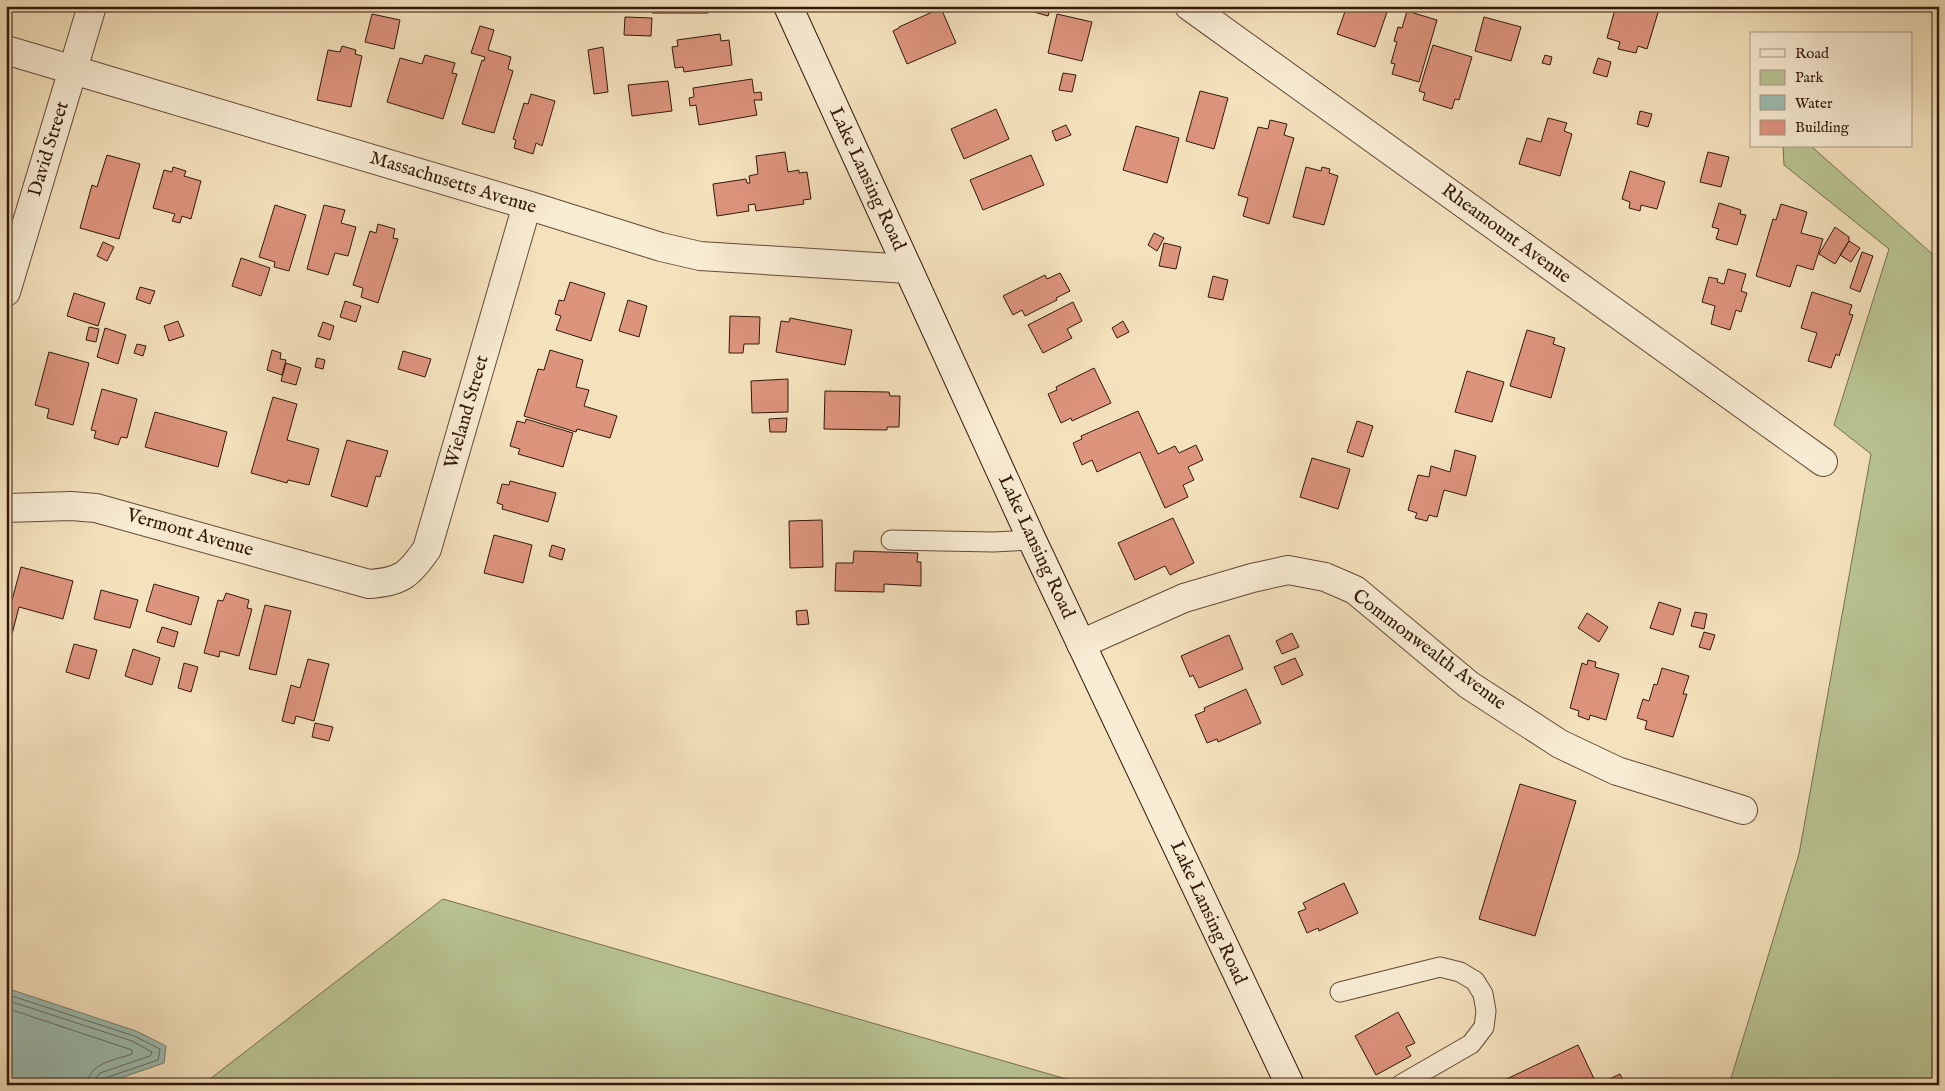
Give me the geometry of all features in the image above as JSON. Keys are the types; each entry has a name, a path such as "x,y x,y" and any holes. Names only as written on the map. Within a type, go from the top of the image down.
{"street":[{"name":"David Street","path":"6,292 92,6"},
{"name":"Lake Lansing Road","path":"788,6 1080,644 1290,1085"},
{"name":"Rheamount Avenue","path":"1189,6 1823,462"},
{"name":"Massachusetts Avenue","path":"6,50 527,205 661,247 700,256 908,269"},
{"name":"Wieland Street","path":"369,584 390,582 414,569 427,549 527,205"},
{"name":"Vermont Avenue","path":"6,508 71,506 96,508 369,584"},
{"name":"Commonwealth Avenue","path":"1080,644 1184,598 1252,578 1288,570 1325,577 1355,590 1470,685 1560,744 1617,771 1743,810"}],"lane":[{"path":"890,540 993,542 1032,540"},
{"path":"1340,992 1440,967 1460,972 1475,981 1483,994 1486,1011 1484,1027 1471,1044 1400,1085"}],"green space":[{"path":"1783,148 1813,148 1939,260 1939,1085 1729,1085 1799,854 1871,454 1834,425 1889,249 1784,165"},
{"path":"443,899 1087,1085 196,1085 206,1082"}],"water":[{"path":"6,988 136,1031 166,1046 164,1063 100,1085 6,1085"}],"building":[{"path":"643,6 718,6 718,10 709,9 708,13 652,13 652,9 643,8"},
{"path":"1020,6 1051,6 1048,16 1020,8"},
{"path":"1347,6 1389,6 1375,47 1337,34"},
{"path":"1616,6 1660,6 1647,49 1638,46 1636,53 1618,49 1620,42 1607,38"},
{"path":"941,8 956,43 907,64 893,31"},
{"path":"1407,11 1437,20 1419,82 1392,74 1395,64 1391,63 1397,42 1394,41 1398,27 1402,28"},
{"path":"372,14 400,20 394,49 365,42"},
{"path":"1057,14 1092,22 1082,61 1048,53"},
{"path":"625,17 652,18 651,36 624,35"},
{"path":"1484,17 1521,27 1511,61 1475,51"},
{"path":"480,26 494,30 488,50 511,57 508,69 513,71 494,133 462,124 482,60 484,61 485,57 471,53"},
{"path":"720,34 721,41 729,40 732,65 684,72 683,67 675,68 672,47 678,46 677,40"},
{"path":"1433,45 1472,57 1459,100 1455,99 1452,109 1423,100 1425,93 1419,91"},
{"path":"342,46 356,50 355,54 362,56 351,107 317,100 328,50 340,52"},
{"path":"603,47 608,92 594,94 588,50"},
{"path":"425,55 455,63 452,73 457,74 443,119 387,102 400,58 422,64"},
{"path":"1545,55 1552,57 1550,65 1542,63"},
{"path":"1598,58 1611,62 1607,77 1593,73"},
{"path":"1063,73 1076,75 1072,92 1059,90"},
{"path":"752,79 754,93 761,92 762,100 754,100 757,115 699,125 696,105 690,106 689,98 694,97 693,88"},
{"path":"668,81 672,111 632,116 628,85"},
{"path":"1200,91 1228,98 1214,149 1186,141"},
{"path":"531,94 555,101 542,146 536,143 533,154 514,148 516,140 513,139 524,103 528,104"},
{"path":"996,109 1009,139 964,159 951,129"},
{"path":"1640,111 1652,114 1648,127 1637,124"},
{"path":"1548,118 1567,123 1564,131 1572,134 1560,176 1519,164 1527,138 1541,142"},
{"path":"1270,120 1287,124 1284,135 1294,138 1269,224 1243,216 1248,198 1238,195 1258,127 1268,129"},
{"path":"1066,125 1071,135 1056,141 1052,131"},
{"path":"1136,126 1179,138 1167,183 1123,170"},
{"path":"785,152 788,172 799,170 799,173 807,172 811,199 803,200 804,204 756,211 755,204 748,205 749,211 717,216 713,184 746,179 747,183 750,183 749,176 758,174 756,156"},
{"path":"1708,152 1729,157 1721,187 1700,182"},
{"path":"107,155 140,164 119,239 80,228 92,185 97,187"},
{"path":"1031,155 1044,185 983,210 970,180"},
{"path":"173,167 186,171 184,176 201,181 191,219 182,216 180,223 172,221 175,214 153,208 164,170 172,172"},
{"path":"1306,167 1321,171 1322,167 1330,169 1329,173 1338,176 1324,225 1293,217"},
{"path":"1630,171 1665,182 1657,209 1641,205 1640,211 1629,208 1630,202 1622,199"},
{"path":"1719,203 1741,210 1740,214 1746,215 1737,245 1716,239 1719,229 1712,227"},
{"path":"1781,204 1807,212 1801,233 1823,239 1813,270 1797,265 1790,287 1756,276 1773,219 1776,220"},
{"path":"275,205 306,215 289,271 274,267 275,262 259,257"},
{"path":"324,205 345,210 341,223 356,227 348,256 335,253 328,275 307,269"},
{"path":"378,224 395,229 393,238 398,239 378,303 361,297 363,288 353,285 370,231 376,233"},
{"path":"1835,227 1849,237 1849,241 1835,264 1819,254"},
{"path":"1154,233 1164,238 1157,251 1148,245"},
{"path":"1849,241 1860,248 1851,262 1840,255"},
{"path":"103,242 114,247 107,261 97,256"},
{"path":"1164,243 1181,247 1176,269 1159,266"},
{"path":"1862,252 1873,256 1860,292 1850,288"},
{"path":"241,258 270,268 261,296 232,286"},
{"path":"1728,269 1746,274 1741,291 1747,293 1741,312 1736,310 1730,330 1711,324 1715,306 1702,302 1709,277 1718,279 1717,282 1724,284"},
{"path":"1060,273 1070,291 1056,298 1057,300 1025,316 1022,310 1013,315 1003,296 1045,275 1047,279"},
{"path":"1213,276 1228,280 1223,300 1208,297"},
{"path":"570,282 605,293 591,341 556,330 561,316 555,314 559,300 564,301"},
{"path":"140,287 155,291 150,304 136,299"},
{"path":"1812,292 1852,305 1849,314 1853,315 1839,356 1836,354 1831,368 1808,361 1817,333 1801,328"},
{"path":"74,293 105,303 98,326 67,316"},
{"path":"628,300 647,306 639,337 619,331"},
{"path":"345,301 361,306 356,322 340,317"},
{"path":"1073,302 1082,321 1067,329 1072,338 1043,353 1028,325"},
{"path":"730,316 760,317 759,344 744,344 743,353 729,353"},
{"path":"790,318 852,330 845,365 776,352 781,321 789,322"},
{"path":"178,321 184,336 169,341 164,326"},
{"path":"1123,321 1129,332 1117,338 1112,328"},
{"path":"323,322 334,326 330,340 318,336"},
{"path":"89,327 99,329 96,342 86,340"},
{"path":"105,328 126,335 118,364 97,357"},
{"path":"1527,330 1555,338 1553,344 1565,348 1551,398 1510,386"},
{"path":"137,344 146,346 143,356 134,353"},
{"path":"272,350 281,353 280,359 286,360 282,375 267,370"},
{"path":"550,350 583,360 576,387 589,390 584,406 617,416 610,438 577,429 576,432 524,416 538,369 544,370"},
{"path":"403,351 431,359 425,377 398,369"},
{"path":"49,352 89,363 73,425 47,418 49,409 35,405"},
{"path":"317,358 325,360 323,369 315,367"},
{"path":"286,363 301,368 296,385 281,381"},
{"path":"1094,368 1111,403 1072,421 1071,418 1061,423 1048,394 1057,390 1056,387"},
{"path":"1467,371 1504,382 1492,422 1455,412"},
{"path":"788,379 788,412 752,413 751,381"},
{"path":"102,389 137,399 127,438 121,437 118,445 94,438 96,431 91,430"},
{"path":"825,391 889,392 890,396 900,396 899,427 887,427 887,430 824,429"},
{"path":"273,397 297,404 287,440 319,449 309,485 288,480 287,483 251,473"},
{"path":"1138,411 1158,454 1175,446 1179,453 1196,445 1203,460 1188,467 1194,480 1183,485 1188,497 1165,508 1140,452 1097,472 1092,460 1082,465 1073,443 1082,439 1081,436"},
{"path":"155,412 227,432 218,467 145,447"},
{"path":"787,418 786,432 770,432 769,419"},
{"path":"526,419 573,433 563,467 518,454 520,449 510,446 517,421 525,423"},
{"path":"1357,421 1373,426 1363,457 1347,452"},
{"path":"347,440 388,451 380,477 376,476 367,507 331,496"},
{"path":"1455,450 1476,456 1466,496 1444,490 1437,517 1429,515 1427,521 1415,518 1417,513 1408,510 1418,475 1429,477 1431,466 1450,472"},
{"path":"1312,458 1350,469 1338,509 1300,497"},
{"path":"510,481 556,493 548,522 502,509 503,505 497,503 502,484 509,485"},
{"path":"1173,518 1194,563 1170,575 1165,566 1135,580 1118,543"},
{"path":"822,520 823,567 790,568 789,521"},
{"path":"494,535 532,545 523,583 484,573"},
{"path":"552,545 565,549 562,560 549,556"},
{"path":"854,551 918,553 917,562 921,562 921,586 884,584 884,592 835,591 836,563 853,563"},
{"path":"21,567 73,581 63,619 19,607 11,638 6,636 6,599 12,600"},
{"path":"154,584 199,597 191,625 146,611"},
{"path":"101,590 138,600 130,628 94,619"},
{"path":"226,593 249,600 247,608 252,609 239,656 220,651 219,657 204,653 218,600 223,601"},
{"path":"1659,602 1681,609 1673,635 1650,628"},
{"path":"265,605 291,611 276,675 249,669"},
{"path":"807,610 809,624 797,625 796,611"},
{"path":"1695,612 1707,614 1704,629 1691,626"},
{"path":"1587,613 1608,627 1599,642 1578,628"},
{"path":"162,627 178,632 174,647 157,642"},
{"path":"1704,632 1715,635 1710,650 1699,647"},
{"path":"1292,633 1299,647 1282,654 1276,641"},
{"path":"1229,635 1243,669 1199,688 1193,675 1190,677 1181,656"},
{"path":"74,644 97,650 89,679 66,672"},
{"path":"133,649 160,658 152,685 125,676"},
{"path":"1295,658 1303,675 1282,685 1274,667"},
{"path":"308,659 329,664 314,721 296,716 294,724 282,721 291,685 300,688"},
{"path":"1588,660 1596,662 1595,667 1619,674 1606,720 1590,715 1589,720 1578,716 1579,711 1570,708 1582,663 1587,665"},
{"path":"184,663 198,667 191,692 178,688"},
{"path":"1662,668 1689,676 1683,694 1687,694 1673,737 1645,729 1647,721 1637,718 1643,699 1649,701 1654,684 1657,685"},
{"path":"1246,689 1261,723 1218,742 1217,739 1207,743 1195,715 1205,711 1204,708"},
{"path":"315,723 333,727 329,741 312,737"},
{"path":"1520,784 1576,801 1535,936 1479,919"},
{"path":"1344,883 1358,913 1319,931 1318,928 1307,933 1298,912 1306,909 1303,903"},
{"path":"1398,1012 1415,1043 1406,1047 1411,1056 1376,1075 1355,1036"},
{"path":"1578,1045 1597,1085 1494,1085"},
{"path":"1620,1074 1625,1085 1597,1085"}]}
